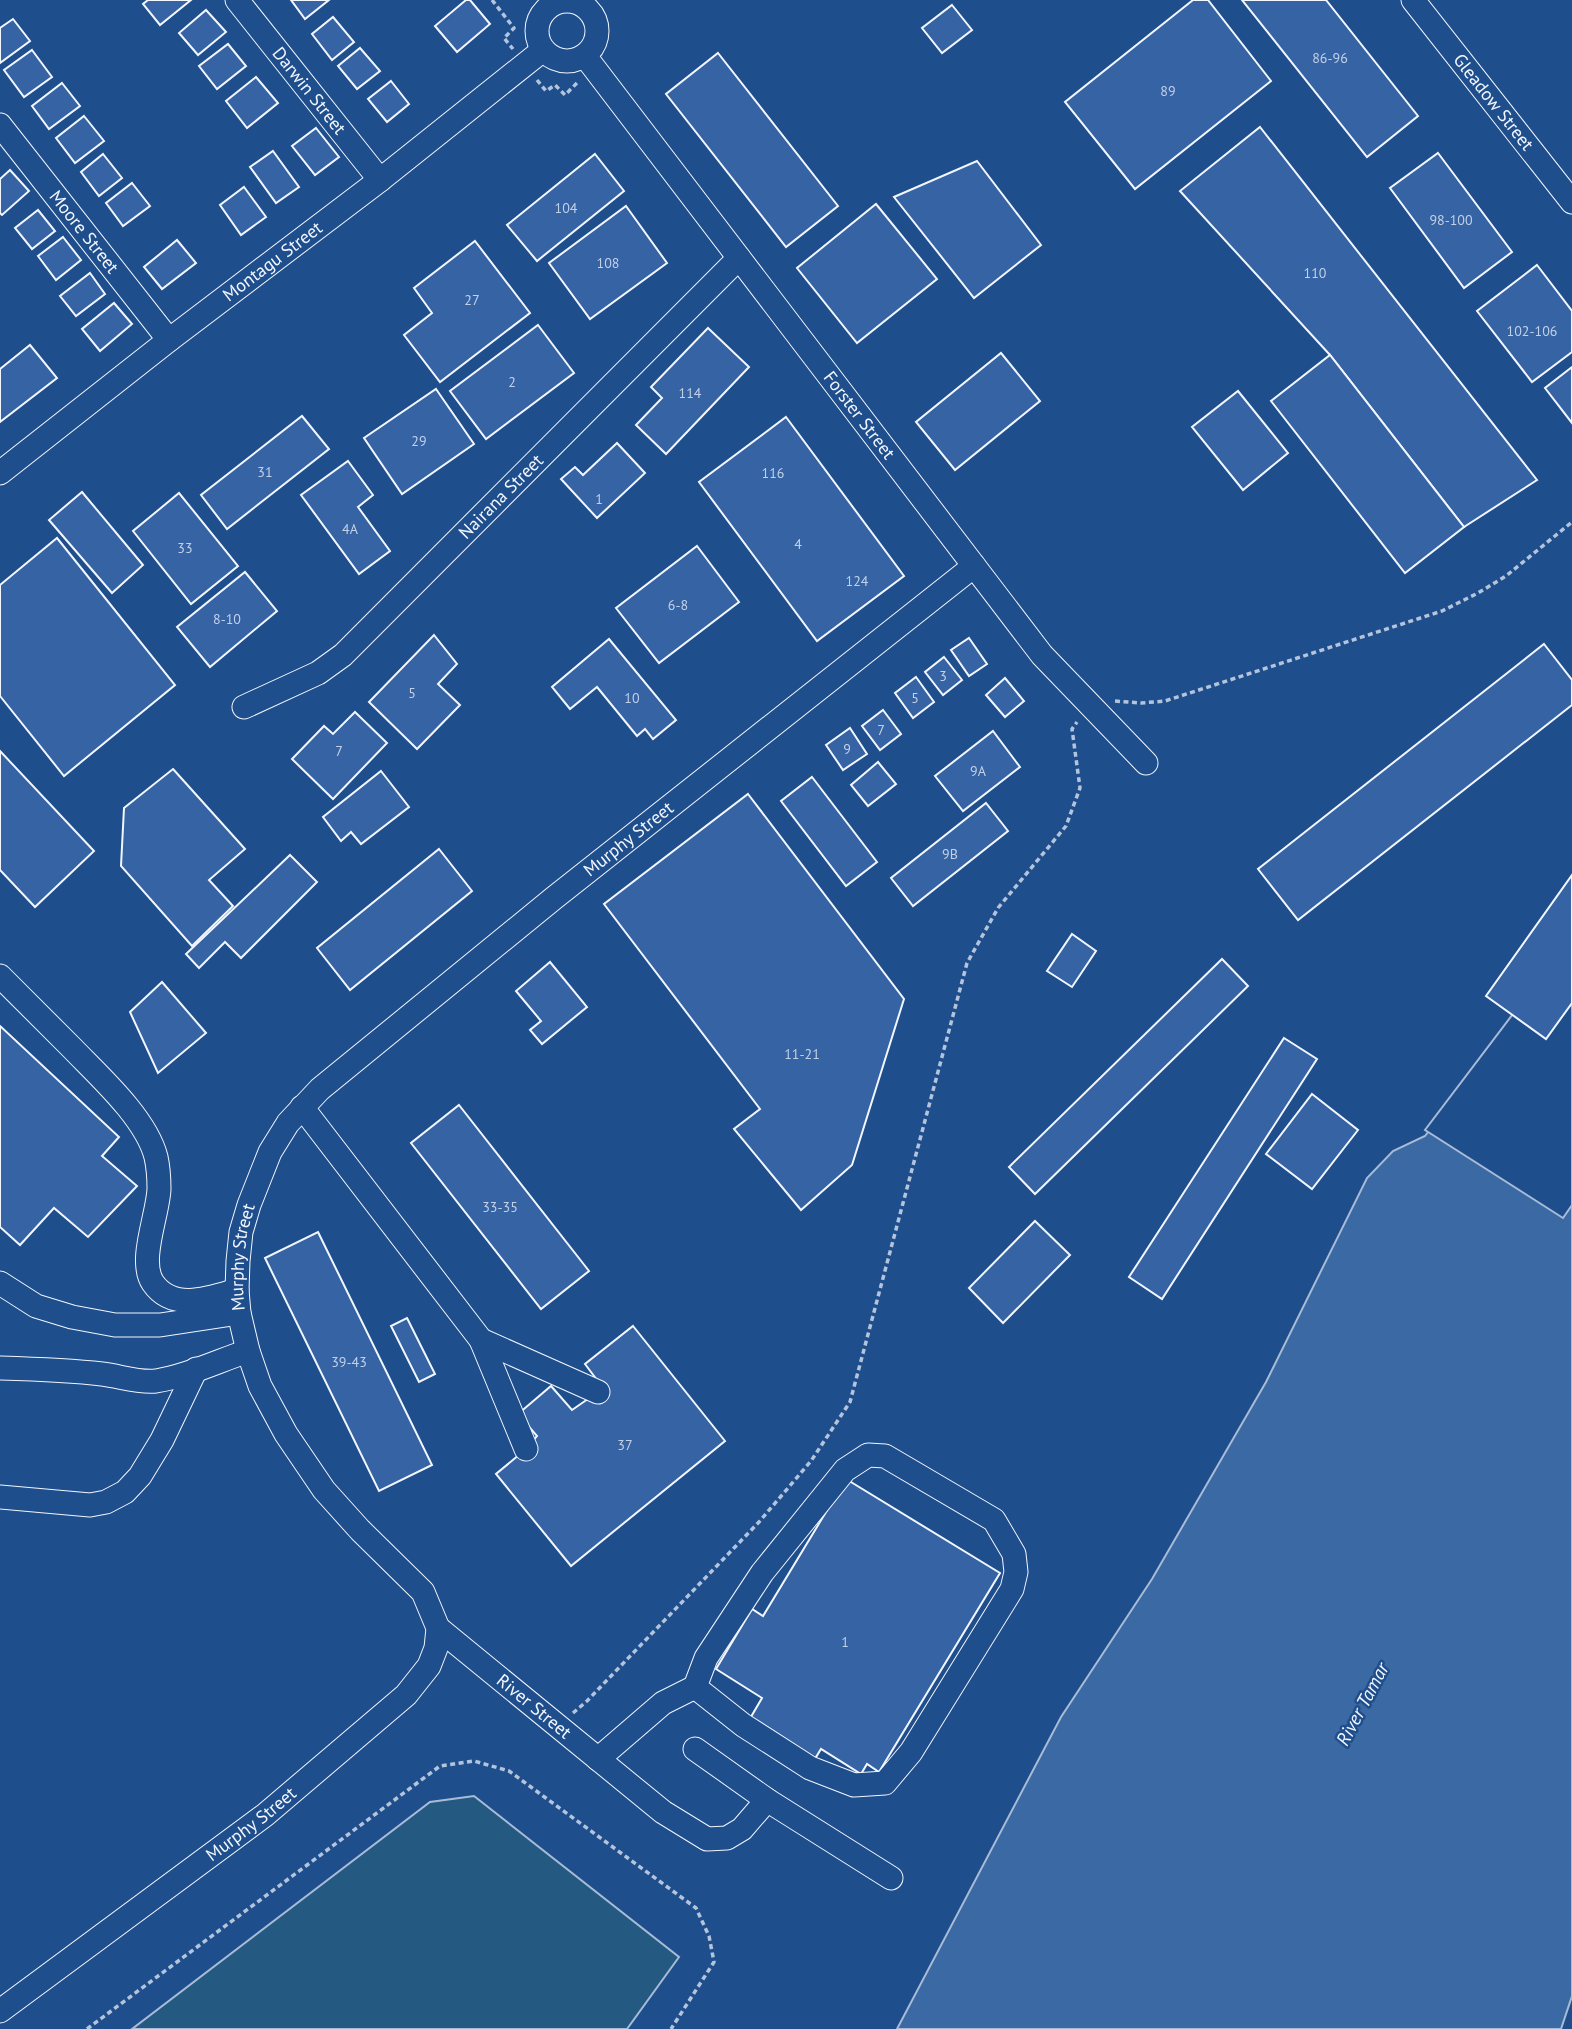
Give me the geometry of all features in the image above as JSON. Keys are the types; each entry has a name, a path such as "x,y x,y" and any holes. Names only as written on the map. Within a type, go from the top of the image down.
{"street":[{"name":"Darwin Street","path":"237,0 380,180"},
{"name":"Gleadow Street","path":"1413,0 1572,202"},
{"path":"565,1 584,6 599,6 595,22 596,41 584,56 576,60 558,60 543,50 537,29 543,4 565,1"},
{"name":"Montagu Street","path":"0,473 169,340 380,180 543,50"},
{"name":"Forster Street","path":"584,56 1042,655 1146,763"},
{"name":"Moore Street","path":"0,125 169,340"},
{"name":"Nairana Street","path":"244,707 318,673 343,655 739,258"},
{"name":"Murphy Street","path":"0,2011 265,1815 406,1695 429,1666 436,1648 438,1628 423,1592 324,1490 293,1446 260,1386 248,1351 239,1313 237,1290 241,1232 270,1152 288,1123 320,1089 554,898 975,566"},
{"path":"0,976 111,1088 143,1128 156,1156 159,1189 147,1263 151,1280 170,1298 185,1300 201,1300 237,1290"},
{"path":"302,1107 481,1340 526,1449"},
{"path":"0,1283 36,1306 72,1317 115,1325 159,1325 239,1313"},
{"path":"481,1340 598,1392"},
{"path":"0,1368 85,1372 136,1381 154,1381 183,1374 248,1351"},
{"path":"0,1497 90,1505 106,1502 125,1492 140,1476 162,1440 197,1369"},
{"path":"598,1759 663,1703 695,1687 706,1658 762,1573 845,1470 868,1455 885,1456 994,1520 1013,1554 1016,1572 1012,1589 911,1752 885,1783 854,1785 810,1768 743,1725 695,1687"},
{"name":"River Street","path":"438,1628 663,1812 708,1839 727,1838 742,1829 767,1800"},
{"path":"695,1749 767,1800 891,1878"}],"path":[{"path":"558,1726 587,1701 759,1522 811,1461 850,1402 967,963 998,908 1066,827 1080,788 1072,729 1088,703 1108,700 1141,703 1165,701 1442,611 1506,576 1572,522"},
{"path":"87,2029 440,1766 474,1761 509,1771 696,1908 709,1936 714,1962 671,2029"}],"shaded area":[{"path":"474,1796 679,1957 627,2029 132,2029 430,1802"}],"water":[{"name":"River Tamar","path":"1572,940 1572,1996 1561,2029 897,2029 1061,1717 1152,1579 1266,1382 1367,1178 1393,1151 1425,1136"}],"pier":[{"path":"1572,936 1572,1205 1563,1218 1425,1130"}],"building":[{"path":"148,0 191,0 160,25 143,4"},
{"path":"291,0 329,0 305,19"},
{"path":"466,0 470,0 490,24 457,52 435,26"},
{"path":"1193,0 1208,0 1271,81 1135,189 1065,102"},
{"path":"1242,0 1326,0 1418,116 1367,157"},
{"path":"952,5 972,30 942,53 922,28"},
{"path":"206,10 226,32 198,55 179,33"},
{"path":"333,17 354,42 332,60 312,34"},
{"path":"13,19 30,41 0,63 0,28"},
{"path":"228,44 246,66 217,89 199,66"},
{"path":"360,48 380,71 357,89 338,66"},
{"path":"32,50 52,77 24,97 4,70"},
{"path":"718,53 838,206 786,247 666,94"},
{"path":"256,77 278,103 247,128 226,101"},
{"path":"391,81 409,104 387,122 368,99"},
{"path":"62,83 80,106 49,129 32,106"},
{"path":"84,116 104,141 75,163 56,138"},
{"path":"1260,127 1537,480 1464,527 1330,355 1180,191"},
{"path":"316,128 339,157 315,175 292,146"},
{"path":"273,151 299,187 276,203 250,167"},
{"path":"1438,153 1512,252 1464,288 1390,188"},
{"path":"103,154 122,178 99,196 81,172"},
{"path":"595,154 624,191 537,261 507,225"},
{"path":"977,161 1041,245 974,298 894,197"},
{"path":"10,170 29,191 2,215 0,179"},
{"path":"132,183 150,206 123,226 106,203"},
{"path":"244,187 266,217 241,235 220,205"},
{"path":"876,204 937,279 857,343 797,268"},
{"path":"626,206 667,263 590,319 549,263"},
{"path":"38,210 55,231 32,249 15,228"},
{"path":"63,237 81,260 56,280 38,256"},
{"path":"177,240 196,263 162,289 144,267"},
{"path":"475,241 530,313 440,382 404,335 432,313 414,288"},
{"path":"1537,265 1572,311 1572,352 1532,382 1477,311"},
{"path":"90,273 105,294 76,316 60,296"},
{"path":"114,303 132,324 100,351 82,329"},
{"path":"538,325 574,373 486,439 450,391"},
{"path":"708,328 749,367 666,454 636,425 662,398 651,387"},
{"path":"30,345 57,378 0,422 0,369"},
{"path":"1001,353 1040,401 955,470 916,422"},
{"path":"1330,355 1464,527 1405,573 1271,401"},
{"path":"1572,367 1572,423 1545,388"},
{"path":"436,389 474,444 402,494 364,438"},
{"path":"1238,391 1288,453 1243,490 1192,427"},
{"path":"302,416 329,449 227,529 201,495"},
{"path":"786,417 904,576 817,641 699,482"},
{"path":"617,443 645,473 597,518 561,479 575,467 583,475"},
{"path":"348,461 373,495 358,507 390,551 359,574 301,495"},
{"path":"82,492 143,565 112,593 49,520"},
{"path":"179,493 238,566 191,604 133,531"},
{"path":"57,538 175,685 64,776 0,696 0,585"},
{"path":"697,546 739,602 659,663 616,608"},
{"path":"245,572 277,611 210,667 177,627"},
{"path":"434,635 457,664 438,684 460,705 417,749 369,702"},
{"path":"969,638 987,664 969,676 951,650"},
{"path":"609,639 676,720 653,739 645,729 637,736 597,687 570,709 552,687"},
{"path":"1544,644 1572,680 1572,705 1298,920 1258,869"},
{"path":"944,657 962,680 943,695 925,672"},
{"path":"916,677 934,702 913,718 895,693"},
{"path":"1005,678 1024,701 1005,717 986,695"},
{"path":"883,710 901,734 880,750 862,726"},
{"path":"355,712 387,743 333,799 292,759 324,726 333,734"},
{"path":"850,728 867,754 843,770 826,745"},
{"path":"993,731 1020,767 963,811 935,776"},
{"path":"0,751 94,851 35,907 0,870"},
{"path":"878,762 896,784 868,806 851,785"},
{"path":"173,769 245,849 209,880 233,906 192,946 121,866 124,808"},
{"path":"381,771 409,807 361,844 351,832 341,841 323,817"},
{"path":"812,777 877,862 846,886 781,801"},
{"path":"748,794 904,999 852,1165 801,1210 734,1129 760,1109 604,904"},
{"path":"986,803 1008,831 913,906 891,878"},
{"path":"439,849 472,891 350,990 317,948"},
{"path":"290,855 317,882 241,958 225,942 199,968 186,954"},
{"path":"1572,875 1572,1003 1546,1039 1486,996"},
{"path":"1072,934 1096,951 1072,987 1047,971"},
{"path":"1222,959 1248,986 1035,1194 1009,1167"},
{"path":"550,962 587,1007 542,1044 530,1030 541,1021 516,991"},
{"path":"162,982 206,1033 158,1073 130,1012"},
{"path":"0,1026 119,1137 102,1156 137,1186 88,1237 54,1208 20,1245 0,1227"},
{"path":"1284,1038 1317,1059 1162,1299 1129,1277"},
{"path":"1312,1094 1358,1130 1312,1189 1266,1154"},
{"path":"459,1105 589,1271 541,1309 411,1143"},
{"path":"1035,1221 1070,1255 1003,1323 969,1288"},
{"path":"318,1232 432,1465 379,1491 265,1258"},
{"path":"407,1318 435,1374 419,1382 391,1326"},
{"path":"633,1326 725,1441 571,1566 496,1474 537,1436 518,1414 551,1386 572,1410 598,1392 603,1388 585,1364"},
{"path":"846,1479 1000,1573 879,1772 867,1764 861,1774 821,1749 813,1762 748,1722 762,1698 716,1669 752,1609 763,1616"}]}
